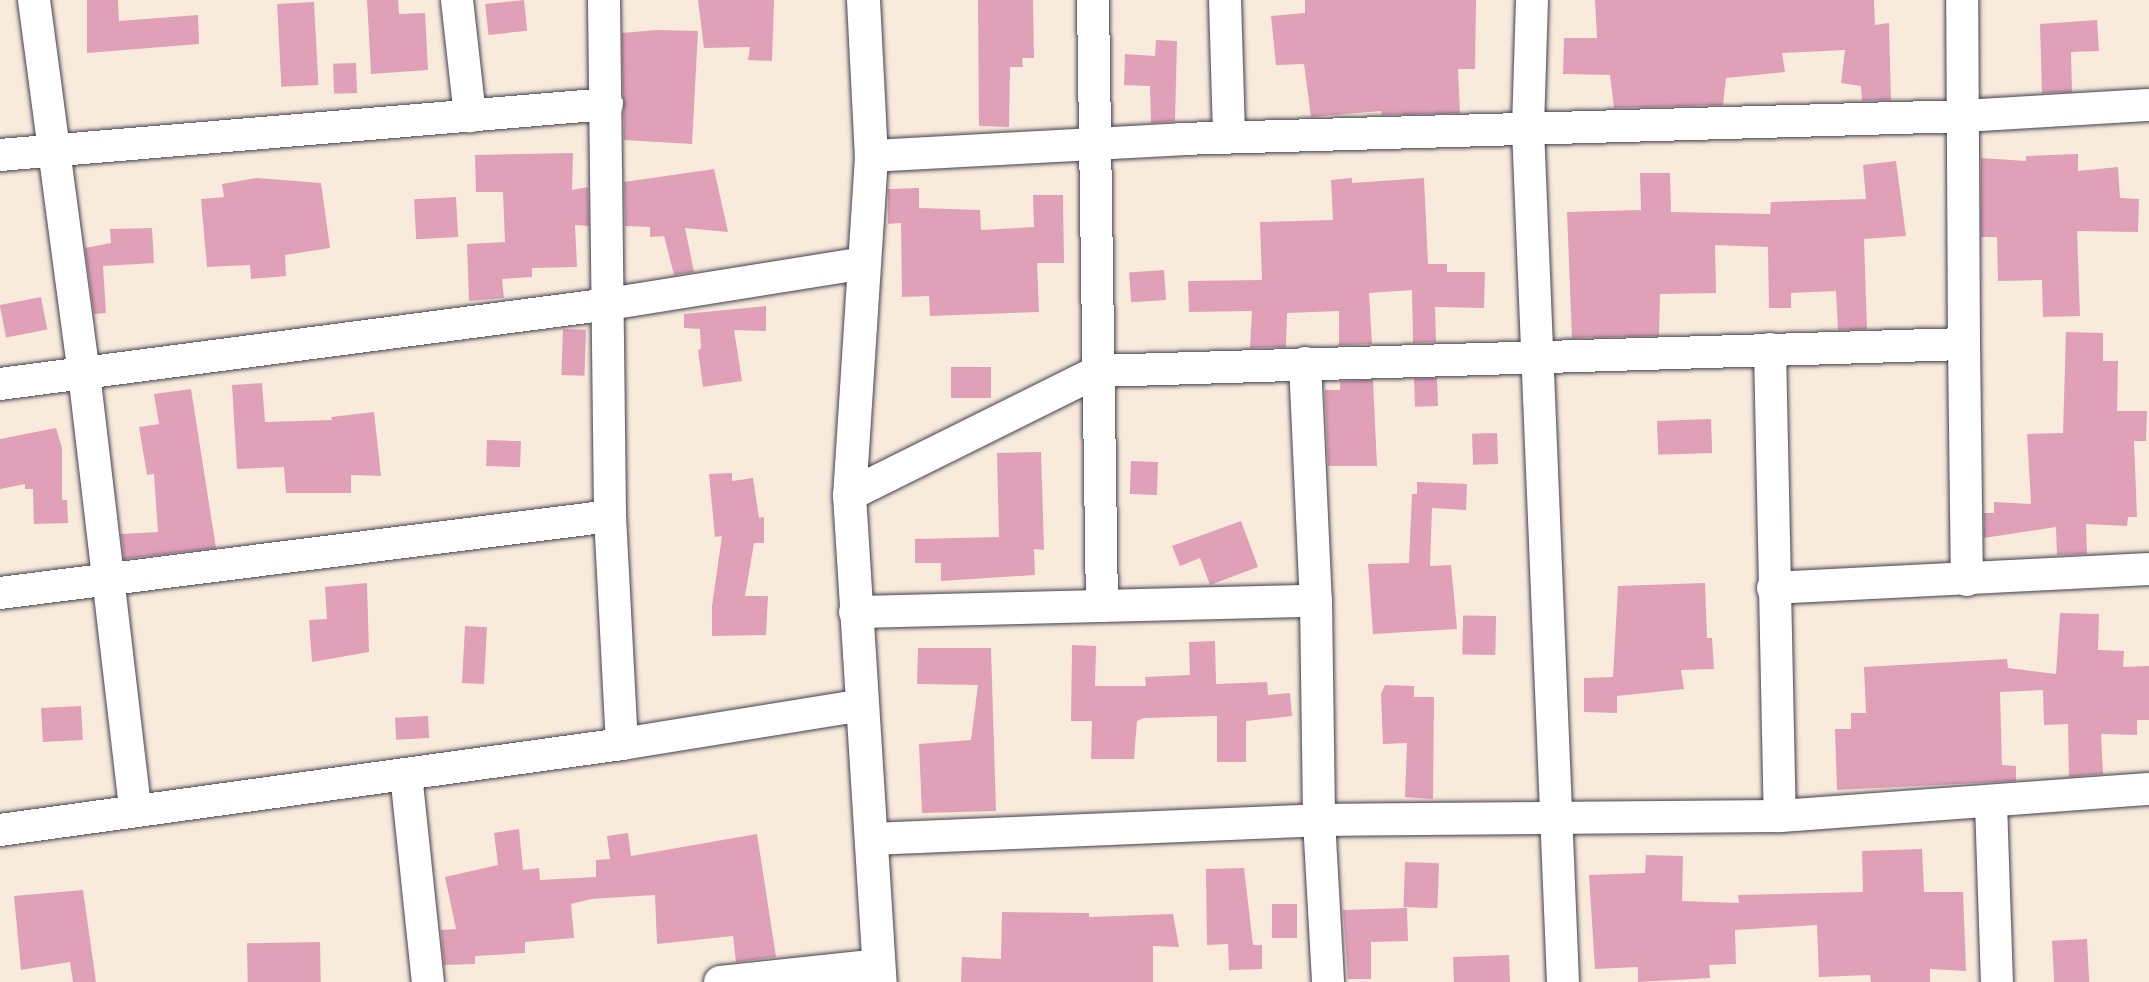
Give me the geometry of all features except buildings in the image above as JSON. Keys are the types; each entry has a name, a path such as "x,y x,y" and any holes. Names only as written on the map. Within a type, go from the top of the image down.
{"street":[{"path":"34,0 84,373 106,580 135,810"},
{"path":"457,0 470,116"},
{"path":"604,0 610,516 622,744"},
{"path":"720,982 879,973 849,495 871,156 862,0"},
{"path":"1093,0 1102,606"},
{"path":"1225,0 1229,137"},
{"path":"1532,0 1528,129 1559,818 1563,982"},
{"path":"1962,0 1966,580"},
{"path":"0,155 607,104"},
{"path":"871,156 1095,142 1963,116 2149,105"},
{"path":"0,384 609,304 864,263"},
{"path":"849,495 1099,371 1964,344"},
{"path":"1770,349 1773,588 1780,816"},
{"path":"1305,363 1316,601 1319,820 1328,982"},
{"path":"0,593 610,516"},
{"path":"1773,588 2149,569"},
{"path":"855,612 1316,601"},
{"path":"0,830 622,744 863,705"},
{"path":"406,774 428,982"},
{"path":"871,839 1319,820 1780,816 1991,803 2149,789"},
{"path":"1991,803 1997,982"}]}
